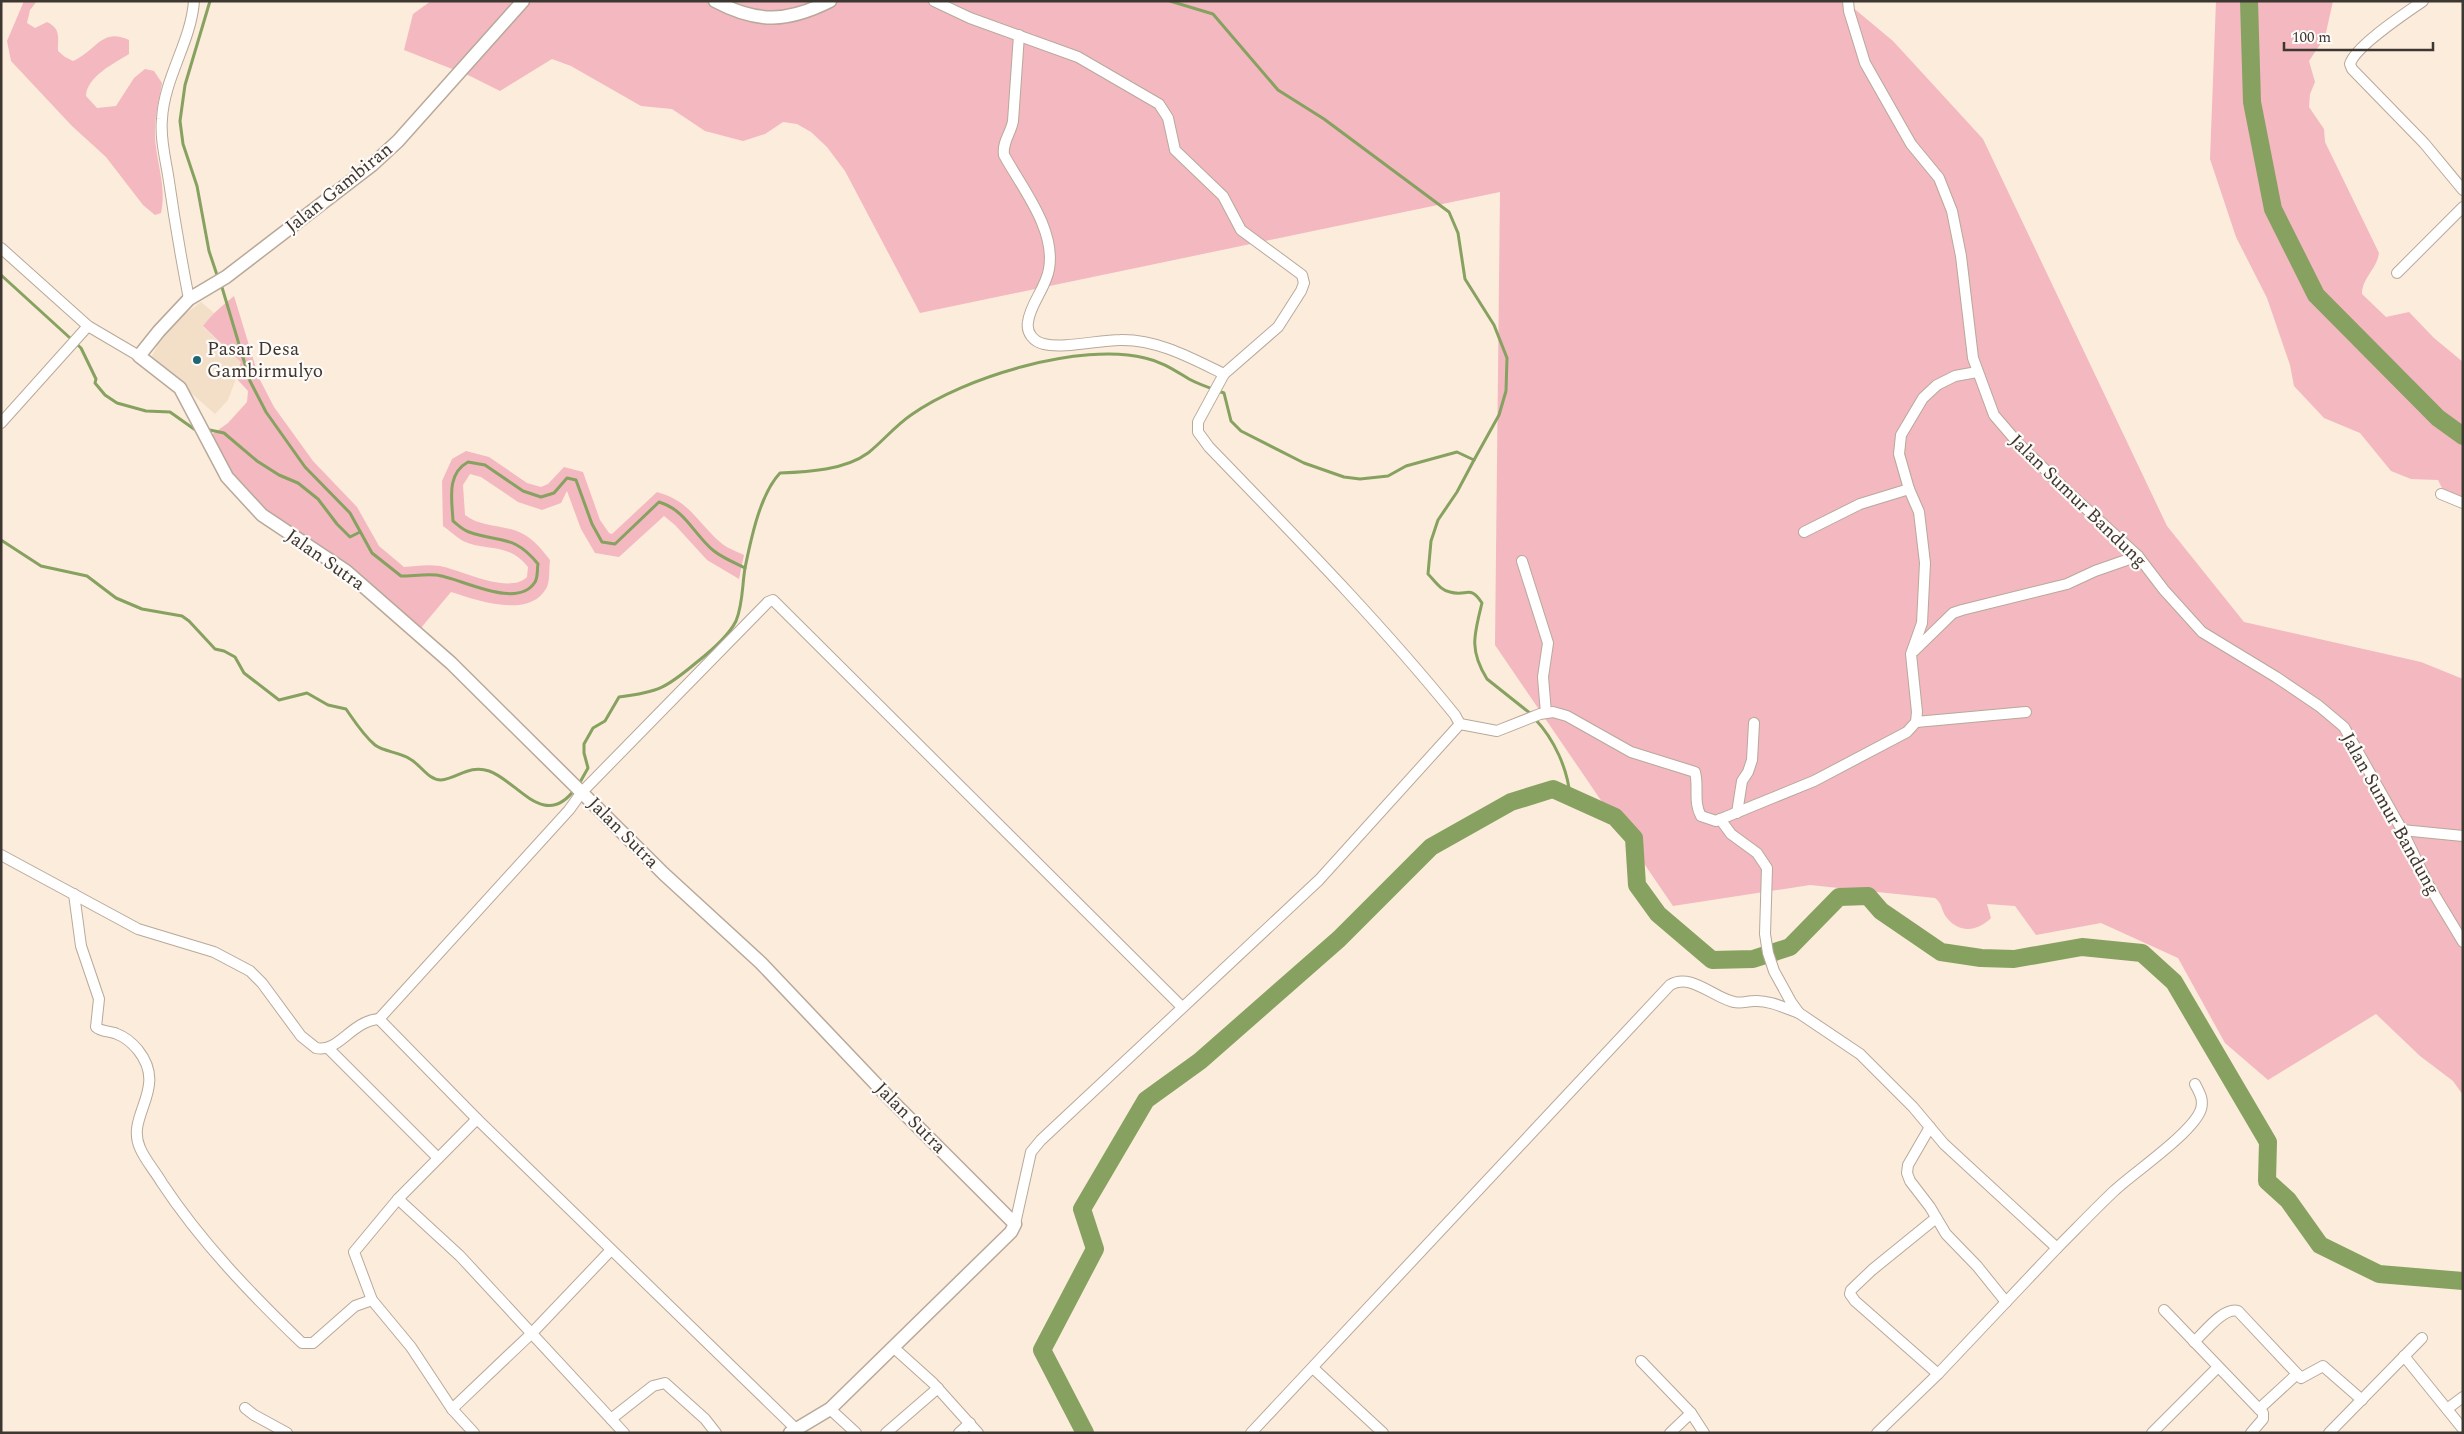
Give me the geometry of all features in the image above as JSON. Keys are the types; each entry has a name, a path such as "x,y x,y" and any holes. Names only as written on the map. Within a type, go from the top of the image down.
{"street":[{"path":"190,300 175,226 162,138 162,119 165,99 191,23 194,1"},
{"name":"Jalan Gambiran","path":"139,356 159,331 190,300 226,277 372,165 398,141 522,1"},
{"path":"715,1 753,16 777,18 794,17 830,1"},
{"path":"934,1 970,18 1078,57 1159,104 1168,118 1174,150 1223,196 1241,230 1302,274 1304,283 1301,291 1278,327 1224,374 1198,422 1198,432 1208,447 1355,599 1413,663 1455,715 1460,724"},
{"name":"Jalan Sumur Bandung","path":"1848,1 1849,11 1865,62 1911,144 1939,178 1952,211 1961,256 1973,358 1994,415 2006,430 2068,492 2138,556 2164,590 2202,632 2276,677 2319,706 2344,728 2402,830 2428,884 2463,942"},
{"path":"2423,1 2390,24 2354,55 2350,64 2352,69 2424,143 2463,190"},
{"path":"1019,35 1012,129 1003,148 1004,155 1040,221 1050,258 1046,280 1028,319 1030,334 1035,340 1046,345 1121,340 1147,343 1181,354 1224,374"},
{"path":"2397,273 2463,207"},
{"name":"Jalan Sutra","path":"1,248 88,326 139,356 180,388 227,477 262,515 330,558 360,582 451,664 664,874 761,963 892,1101 1015,1224"},
{"path":"1,423 88,326"},
{"path":"1460,724 1497,731 1543,714 1553,712 1567,716 1631,752 1695,772 1698,783 1696,806 1701,816 1706,819 1720,819 1814,781 1907,732 1916,722 1917,712 1911,654 1922,623 1925,563 1919,512 1909,489 1899,454 1901,436 1923,398 1937,385 1955,376 1977,372"},
{"path":"1804,532 1860,504 1909,489"},
{"path":"2441,494 2463,503"},
{"path":"1911,654 1953,613 1972,606 2067,584 2095,571 2138,556"},
{"path":"1522,561 1548,644 1543,678 1543,714"},
{"path":"1,855 138,929 214,952 243,967 257,976 310,1044 322,1049 328,1048 363,1022 379,1019 569,810 578,789 768,602 773,600 1182,1008"},
{"path":"1916,722 2026,712"},
{"path":"1737,813 1742,781 1752,760 1754,723"},
{"path":"379,1019 477,1119 793,1431 830,1409 1011,1232 1015,1224 1031,1152 1041,1140 1320,880 1460,724"},
{"path":"1720,819 1731,834 1757,853 1767,868 1766,934 1768,953 1774,971 1790,1002 1799,1013"},
{"path":"2402,830 2463,836"},
{"path":"74,894 78,936 99,999 96,1027 99,1030 119,1035 129,1041 145,1060 150,1079 149,1092 140,1116 137,1138 141,1150 178,1207 215,1252 302,1342 313,1343 356,1306 372,1300"},
{"path":"1251,1433 1670,985 1676,981 1686,980 1726,1000 1737,1003 1767,1002 1799,1013 1860,1054 1944,1144 2057,1248"},
{"path":"328,1048 438,1158"},
{"path":"1877,1433 1938,1374 2057,1248 2116,1189 2154,1160 2195,1119 2201,1110 2203,1100 2195,1084"},
{"path":"474,1433 452,1409 411,1347 372,1300 354,1252 398,1199 477,1119"},
{"path":"1930,1127 1911,1158 1907,1173 1946,1234 1977,1266 2006,1302"},
{"path":"398,1199 460,1256 624,1433"},
{"path":"1936,1218 1872,1270 1851,1290 1850,1294 1855,1302 1938,1374"},
{"path":"452,1409 532,1333 611,1250"},
{"path":"2164,1310 2217,1368 2263,1413 2263,1419 2251,1433"},
{"path":"2194,1342 2225,1313 2235,1310 2241,1313 2297,1374 2303,1378 2322,1366 2362,1400"},
{"path":"2330,1432 2422,1338"},
{"path":"894,1347 938,1388 978,1433"},
{"path":"2404,1356 2463,1429"},
{"path":"1641,1360 1691,1413 1704,1433"},
{"path":"1313,1368 1383,1433"},
{"path":"2152,1433 2217,1368"},
{"path":"2259,1409 2297,1374"},
{"path":"611,1419 654,1386 665,1382 705,1419 716,1433"},
{"path":"886,1433 938,1388"},
{"path":"2447,1409 2463,1397"},
{"path":"245,1408 286,1433"},
{"path":"830,1409 856,1433"},
{"path":"1670,1433 1691,1413"},
{"path":"959,1433 970,1423"}],"shaded area":[{"path":"24,1 37,1 30,10 27,23 35,28 47,22 55,28 58,34 58,51 73,61 106,38 112,36 129,40 129,54 96,76 91,82 86,96 97,108 116,106 134,78 145,69 154,71 162,83 155,129 163,194 161,213 155,215 143,205 106,157 72,126 11,61 7,41"},
{"path":"431,1 1845,1 1893,41 1983,139 2167,526 2244,622 2421,662 2463,679 2463,1095 2453,1081 2420,1056 2376,1014 2268,1080 2225,1043 2178,958 2101,923 2036,935 2015,906 1987,904 1991,918 1980,926 1969,929 1958,927 1952,923 1935,898 1810,885 1673,906 1495,645 1500,192 920,313 845,171 827,147 811,132 797,124 783,122 765,134 743,141 705,131 672,109 641,106 571,66 552,59 500,91 470,76 404,50 413,14"},
{"path":"2216,1 2333,1 2325,37 2309,61 2315,82 2310,94 2309,107 2324,129 2325,142 2379,253 2376,264 2364,283 2362,294 2386,317 2409,312 2434,338 2463,362 2463,500 2444,492 2438,480 2411,479 2391,471 2360,433 2324,418 2294,386 2290,365 2267,298 2236,237 2210,159"},
{"path":"234,296 259,378 274,407 313,461 357,507 379,546 404,567 440,566 485,580 509,583 519,582 527,577 528,567 513,554 463,541 443,526 442,481 452,459 466,451 489,457 527,483 541,487 548,484 564,467 583,472 600,520 609,533 612,534 657,492 668,496 692,512 722,544 744,555 739,579 707,560 675,525 664,516 619,557 595,553 581,529 567,491 561,503 542,510 518,502 481,477 470,474 463,485 465,515 482,523 520,532 530,538 550,560 548,584 539,597 528,603 516,605 488,603 451,592 420,629 266,512 231,474 210,436 228,423 247,402 248,391 236,378 241,362 203,326"},
{"name":"Pasar Desa Gambirmulyo","path":"201,302 214,313 203,327 242,362 228,400 215,414 151,358 159,342 180,318"}],"waterway":[{"path":"210,1 185,85 180,121 183,144 197,186 209,251 218,278"},
{"path":"1170,1 1213,14 1278,90 1324,119 1449,212 1458,233 1465,279 1494,325 1507,358 1506,391 1499,415 1474,460"},
{"path":"2249,1 2252,102 2273,209 2316,295 2438,418 2463,436"},
{"path":"1,275 81,348 96,379 95,383 105,395 117,403 146,411 170,412 194,429 198,429"},
{"path":"221,284 250,381 266,412 305,467 350,513 372,553 401,576 436,575 502,593 515,593 527,590 535,582 538,564 521,548 506,541 469,532 453,521 453,480 456,473 468,462 485,465 523,491 541,497 554,493 567,478 576,480 592,524 602,542 615,544 659,502 683,517 714,551 745,568"},
{"path":"579,784 588,768 584,744 593,728 605,721 619,697 653,691 669,683 713,648 733,627 740,608 745,568 757,518 767,493 780,473 826,469 859,459 911,415 934,401 991,376 1024,366 1089,355 1119,354 1145,358 1168,367 1206,387 1224,393 1231,421 1241,431 1304,463 1344,477 1360,479 1388,476 1406,466 1457,452 1474,460 1457,492 1438,520 1431,541 1428,574 1446,591 1456,593 1471,592 1478,597 1482,603 1475,633 1475,651 1481,669 1487,679 1531,714"},
{"path":"205,429 224,433 257,461 279,475 298,483 318,499 337,524 350,537 360,532"},
{"path":"1,540 41,566 87,576 116,598 142,609 182,616 215,649 235,657 244,673 279,700 307,693 328,705 346,709 363,733 375,745 414,761 428,775 436,779 447,779 475,769 482,769 500,776 531,799 542,804 553,805 564,801 575,789"},
{"path":"1535,719 1559,755 1569,786 1570,797"},
{"path":"1085,1433 1042,1350 1095,1249 1082,1209 1146,1100 1200,1061 1339,939 1431,847 1511,802 1553,789 1615,817 1634,838 1637,885 1658,914 1712,960 1753,959 1790,947 1839,897 1868,896 1881,911 1941,952 1981,958 2014,959 2082,947 2142,953 2174,982 2268,1142 2267,1181 2288,1200 2320,1245 2379,1274 2463,1281"}],"place":[{"name":"Pasar Desa Gambirmulyo","path":"197,360"}]}
